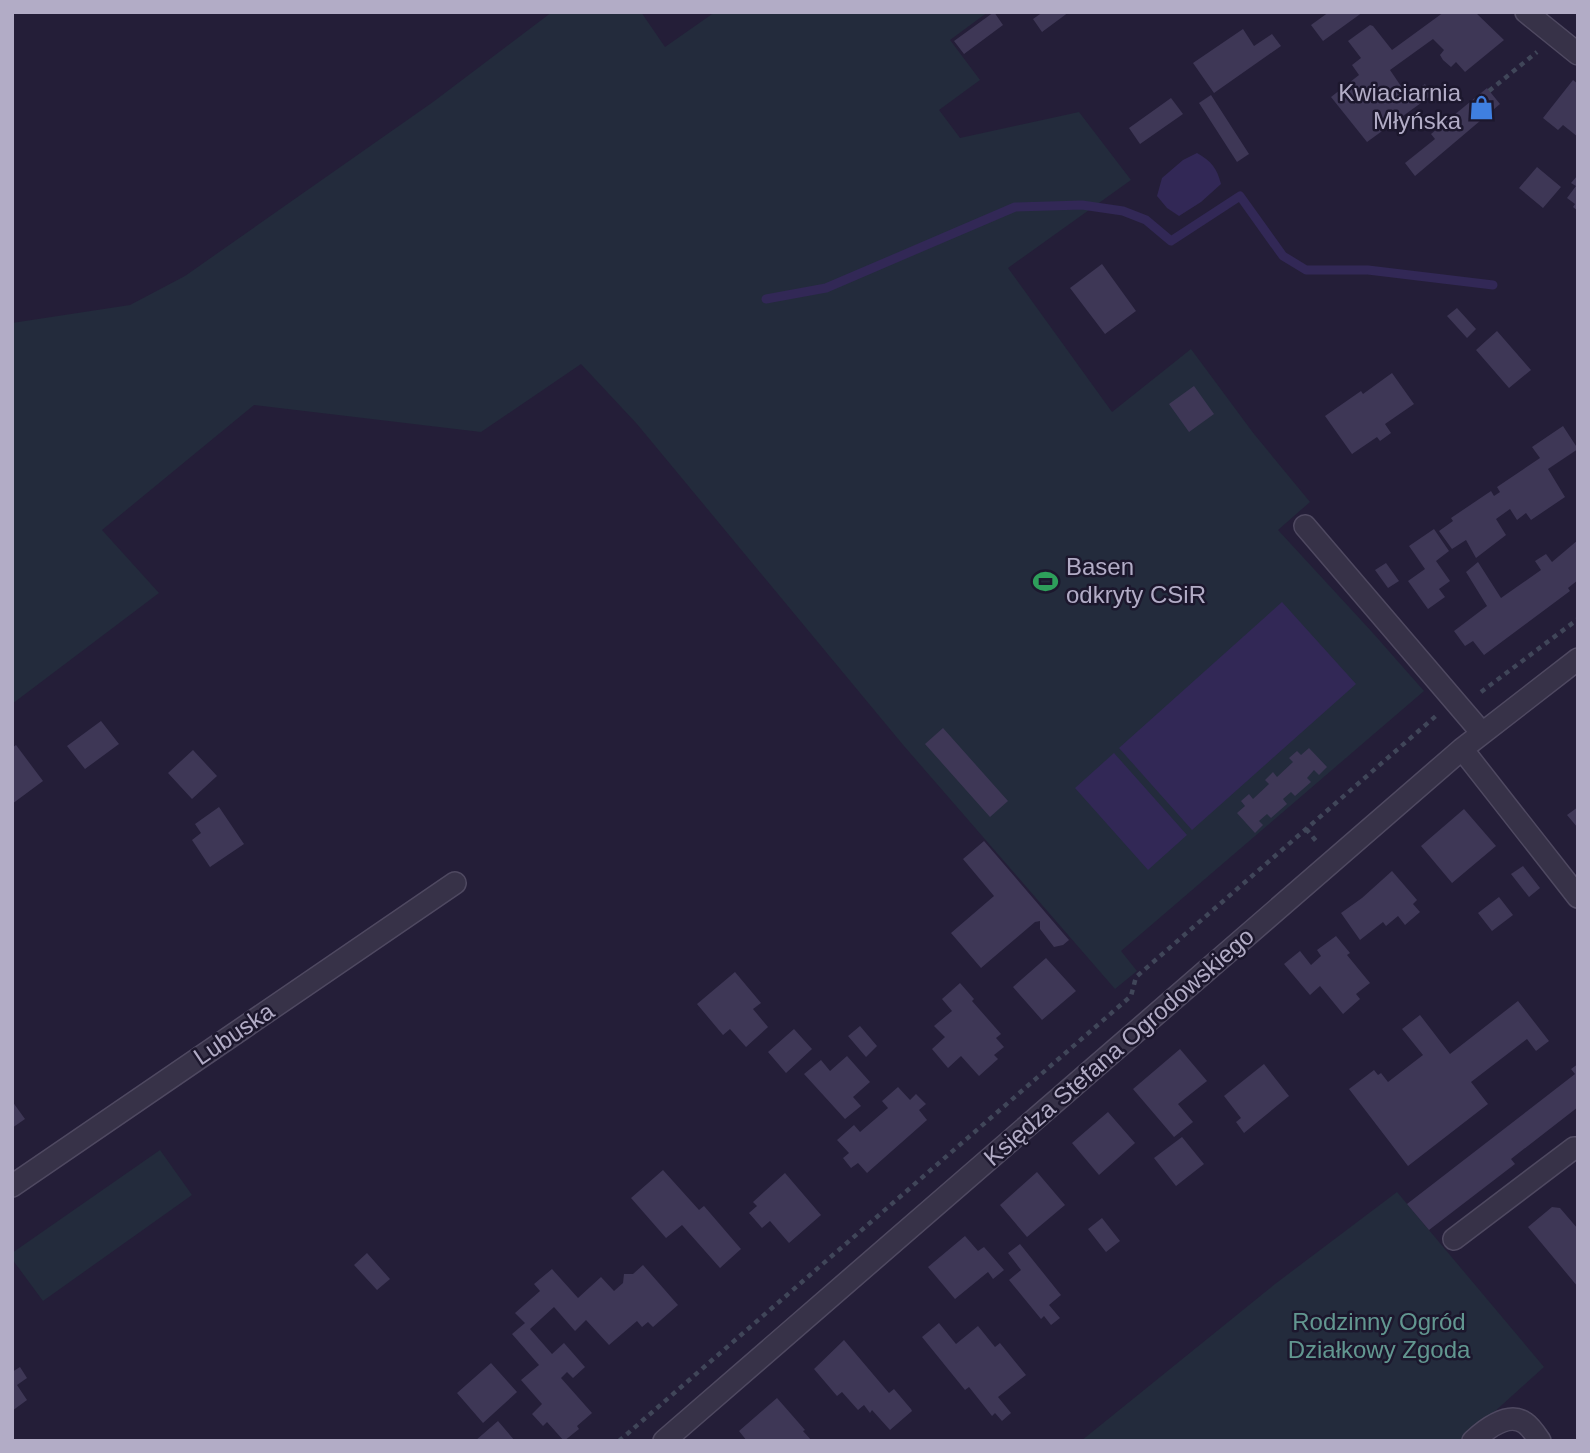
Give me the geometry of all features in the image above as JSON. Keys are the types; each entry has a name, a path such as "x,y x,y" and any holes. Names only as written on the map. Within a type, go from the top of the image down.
{"street":[{"path":"1526,12 1578,54"},
{"path":"1305,526 1482,733"},
{"name":"Księdza Stefana Ogrodowskiego","path":"664,1441 1462,749 1578,659"},
{"path":"1462,749 1578,897"},
{"name":"Lubuska","path":"12,1186 455,883"},
{"path":"1454,1239 1576,1149"},
{"path":"1474,1441 1489,1427 1511,1419 1525,1423 1540,1441"}],"path":[{"path":"1489,91 1541,49"},
{"path":"619,1441 1131,996 1136,977 1441,711 1460,708 1578,619"}],"green space":[{"path":"552,12 641,12 665,47 715,12 988,12 950,40 980,80 939,110 960,138 1079,112 1131,180 1008,268 1112,412 1191,349 1254,434 1310,502 1278,530 1424,691 1121,951 1137,971 1115,989 904,746 637,424 581,364 481,432 254,405 102,530 159,593 12,704 12,323 130,305 185,276 433,102"},
{"path":"160,1150 192,1195 43,1301 12,1259 12,1253"},
{"name":"Rodzinny Ogród Działkowy Zgoda","path":"1397,1192 1544,1367 1462,1441 1081,1441 1275,1284"}],"shaded area":[{"path":"1197,153 1213,166 1221,184 1201,202 1179,216 1167,208 1157,196 1162,178 1183,160"},
{"path":"1282,602 1356,684 1192,830 1119,748"},
{"path":"1114,753 1187,835 1148,870 1075,788"}],"building":[{"path":"994,12 1003,25 964,54 954,41"},
{"path":"1043,12 1069,12 1042,32 1033,19"},
{"path":"1329,12 1363,12 1323,41 1311,25"},
{"path":"1444,12 1475,12 1504,40 1465,72 1456,62 1451,67 1443,60 1440,55 1444,50 1433,39 1390,70 1407,95 1425,84 1432,95 1367,142 1331,97 1359,75 1352,65 1361,58 1348,41 1370,25 1392,50"},
{"path":"1243,29 1254,46 1272,34 1281,46 1214,93 1193,63"},
{"path":"1573,80 1578,84 1578,137 1563,125 1558,130 1543,118"},
{"path":"1487,88 1500,104 1415,176 1405,163 1435,139 1431,134"},
{"path":"1211,95 1249,154 1237,162 1199,103"},
{"path":"1171,98 1183,114 1140,144 1129,128"},
{"path":"1537,167 1561,187 1543,208 1519,188"},
{"path":"1578,175 1578,211 1573,207 1575,204 1567,198 1576,186 1571,183"},
{"path":"1102,264 1136,311 1105,334 1070,288"},
{"path":"1457,308 1476,329 1467,338 1447,316"},
{"path":"1497,331 1531,370 1509,388 1476,350"},
{"path":"1392,373 1414,404 1385,424 1391,433 1380,441 1377,437 1352,454 1325,416"},
{"path":"1194,386 1214,414 1189,432 1169,404"},
{"path":"1563,426 1578,449 1548,469 1565,497 1531,520 1526,513 1517,520 1510,509 1496,519 1506,535 1476,558 1466,540 1452,549 1439,531 1453,521 1451,518 1491,491 1494,496 1500,492 1497,487 1540,458 1532,447"},
{"path":"1434,529 1449,551 1436,561 1450,581 1439,589 1445,597 1428,609 1408,581 1425,569 1409,546"},
{"path":"1578,540 1578,580 1568,588 1570,591 1484,655 1473,641 1465,646 1454,631 1487,606 1466,572 1478,562 1501,598 1541,570 1535,561 1546,554 1552,562"},
{"path":"1386,563 1399,581 1388,588 1375,570"},
{"path":"101,721 119,744 85,769 67,746"},
{"path":"943,728 1008,801 990,817 925,744"},
{"path":"16,745 43,781 12,804 12,748"},
{"path":"1309,748 1327,767 1319,775 1314,770 1307,778 1311,782 1295,796 1291,792 1283,799 1287,804 1271,818 1267,814 1259,821 1263,825 1255,833 1237,813 1245,806 1241,801 1249,794 1253,799 1269,784 1265,780 1273,772 1277,777 1293,762 1289,758 1297,751 1301,755"},
{"path":"193,750 217,776 192,799 168,773"},
{"path":"219,807 244,844 210,867 192,840 201,833 195,824"},
{"path":"1578,807 1578,828 1567,815"},
{"path":"1464,809 1496,846 1452,883 1421,846"},
{"path":"984,841 1069,940 1063,945 1054,947 1040,929 1040,921 1035,922 981,968 951,933 994,896 963,859"},
{"path":"1523,866 1540,888 1529,897 1511,874"},
{"path":"1392,871 1417,900 1413,904 1420,912 1405,925 1398,916 1386,926 1383,922 1360,940 1341,913"},
{"path":"1499,897 1513,915 1492,931 1478,913"},
{"path":"1336,936 1350,953 1347,955 1370,983 1356,994 1360,999 1343,1014 1320,986 1310,995 1284,964 1300,951 1311,965 1321,956 1317,950"},
{"path":"1046,958 1076,991 1042,1020 1013,987"},
{"path":"735,972 761,1003 753,1009 768,1027 746,1047 730,1029 723,1035 697,1004"},
{"path":"960,983 1001,1034 996,1038 1004,1047 994,1055 998,1059 979,1076 961,1056 948,1068 932,1049 945,1037 934,1026 952,1011 942,999"},
{"path":"1518,1001 1549,1041 1536,1051 1527,1039 1471,1082 1488,1104 1408,1166 1349,1089 1374,1070 1378,1075 1381,1073 1388,1082 1423,1055 1402,1029 1420,1015 1450,1054"},
{"path":"860,1026 877,1046 866,1057 848,1036"},
{"path":"794,1029 812,1049 786,1073 768,1052"},
{"path":"1180,1049 1207,1081 1178,1104 1193,1122 1174,1137 1133,1089"},
{"path":"847,1056 870,1082 853,1097 861,1106 845,1119 804,1074 821,1060 830,1071"},
{"path":"1264,1064 1289,1096 1244,1133 1236,1122 1241,1118 1224,1096"},
{"path":"1578,1064 1578,1107 1511,1159 1515,1164 1429,1230 1407,1204 1575,1074 1571,1069"},
{"path":"898,1087 910,1100 916,1094 926,1104 919,1110 927,1120 867,1173 858,1163 851,1168 843,1158 849,1153 837,1140 854,1125 860,1132 888,1108 882,1101"},
{"path":"12,1101 25,1119 12,1128"},
{"path":"1108,1112 1135,1143 1099,1175 1072,1143"},
{"path":"1182,1137 1204,1164 1176,1186 1154,1158"},
{"path":"663,1170 699,1210 704,1206 741,1249 720,1268 682,1225 666,1238 631,1198"},
{"path":"1037,1172 1065,1205 1027,1237 1000,1205"},
{"path":"785,1173 821,1215 789,1243 770,1221 762,1228 749,1213 757,1206 753,1202"},
{"path":"1552,1207 1560,1208 1578,1229 1578,1287 1528,1227"},
{"path":"1102,1218 1120,1241 1106,1252 1088,1229"},
{"path":"965,1236 978,1251 984,1247 1004,1270 993,1279 988,1272 955,1299 928,1267"},
{"path":"1020,1244 1061,1295 1049,1305 1060,1318 1051,1325 1044,1316 1041,1319 1009,1280 1021,1270 1008,1253"},
{"path":"367,1253 390,1279 377,1290 354,1265"},
{"path":"643,1265 678,1305 653,1327 648,1322 642,1327 637,1321 609,1345 586,1320 575,1331 554,1307 530,1329 552,1354 564,1343 585,1367 573,1378 567,1372 561,1378 592,1413 577,1426 579,1429 564,1441 547,1422 543,1426 532,1414 542,1404 521,1380 539,1365 512,1334 525,1323 515,1313 540,1291 534,1284 552,1269 578,1298 601,1277 614,1291 623,1283 624,1274 633,1274"},
{"path":"939,1323 956,1344 978,1326 995,1347 1000,1343 1026,1375 998,1397 1011,1413 1002,1421 995,1413 992,1416 969,1387 965,1390 922,1337"},
{"path":"844,1340 889,1393 894,1389 911,1409 912,1411 890,1430 872,1410 870,1413 864,1405 858,1410 842,1392 837,1396 814,1369"},
{"path":"491,1363 517,1392 483,1423 457,1393"},
{"path":"20,1367 27,1378 17,1385 27,1400 12,1411 12,1372"},
{"path":"777,1398 812,1441 747,1441 739,1431"},
{"path":"498,1421 515,1441 475,1441"}],"waterway":[{"path":"766,299 826,288 1015,207 1082,205 1123,211 1146,220 1171,241 1240,196 1283,256 1306,270 1368,270 1493,285"}],"place":[{"name":"Kwiaciarnia Młyńska","path":"1481,107"},
{"name":"Basen odkryty CSiR","path":"1046,581"}]}
